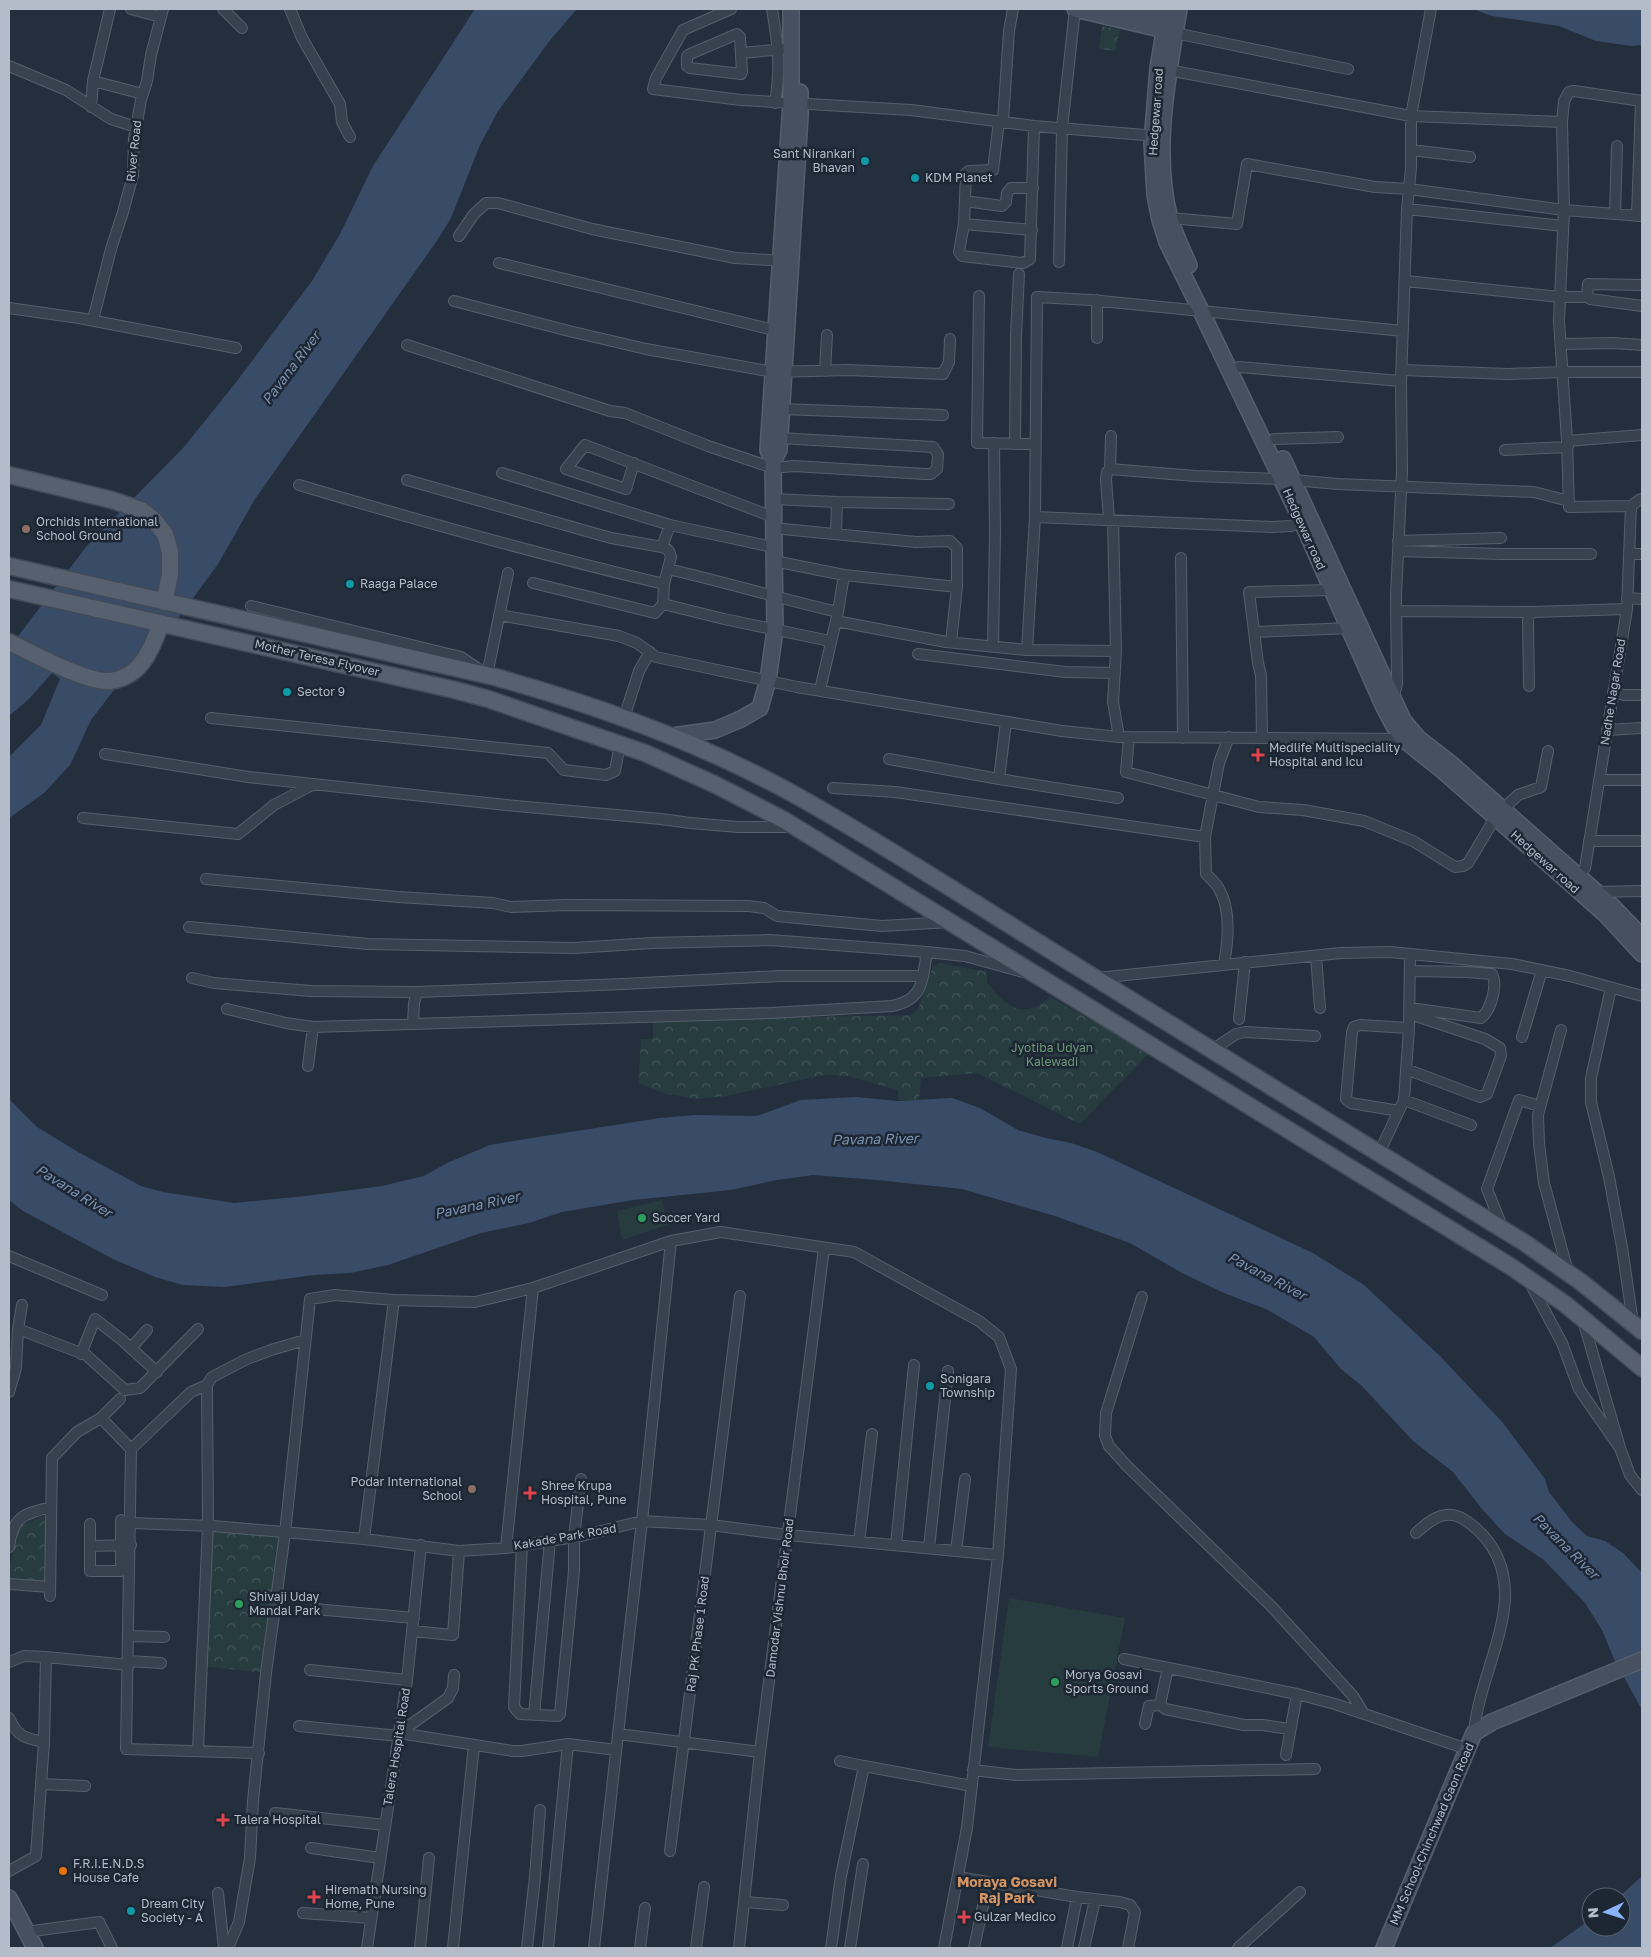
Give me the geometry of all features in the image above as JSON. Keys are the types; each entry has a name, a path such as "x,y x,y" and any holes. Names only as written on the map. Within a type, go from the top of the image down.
{"main road":[{"path":"791,9 785,49 796,103"},
{"path":"673,736 714,730 760,708 768,680 774,630 774,554 773,465 768,450 778,372 801,9"},
{"path":"1075,9 1172,20"},
{"path":"1123,9 1172,20"},
{"name":"Hedgewar road","path":"1172,20 1163,69 1152,168 1160,220 1167,242 1239,367 1274,439 1287,480"},
{"name":"Hedgewar road","path":"1157,136 1170,218 1206,311 1306,520 1389,702 1403,720 1411,739 1449,762 1499,814 1575,881 1642,954"},
{"path":"773,465 779,450 782,409 774,330 785,261"},
{"path":"9,475 112,500 141,510 154,520 165,534 170,552 170,575 164,602"},
{"name":"Hedgewar road","path":"1306,520 1331,590 1354,627"},
{"name":"Mother Teresa Flyover","path":"9,566 487,675 545,691 673,736 746,770 797,796 927,873 1504,1230 1568,1273 1638,1327"},
{"name":"Mother Teresa Flyover","path":"9,589 456,690 488,699 620,744 734,794 796,827 1527,1278 1583,1318 1642,1368"},
{"path":"9,642 96,680 110,681 125,677 136,669 152,646 161,623"},
{"path":"734,794 746,770"},
{"name":"Hedgewar road","path":"1575,881 1595,892 1642,937"},
{"path":"1059,989 1076,966"},
{"name":"MM School-Chinchwad Gaon Road","path":"1384,1948 1474,1733 1492,1722 1642,1660"},
{"path":"9,1898 35,1948"},
{"path":"9,1920 24,1948"}],"street":[{"path":"91,107 93,81 110,9"},
{"path":"131,9 162,13"},
{"path":"223,9 242,28"},
{"path":"290,9 302,38 340,104 342,122 350,137"},
{"path":"731,9 683,30 656,78 653,89 775,102 911,110 1034,126 1157,136"},
{"path":"772,9 785,49 775,102"},
{"path":"1012,9 1001,121 994,168 991,171 967,171 964,224 959,252 962,256 1022,263 1030,259 1034,126"},
{"path":"1059,262 1062,128 1075,9"},
{"path":"1389,702 1397,684 1396,611 1402,486 1401,381 1411,116 1431,9"},
{"name":"River Road","path":"93,320 110,250 133,175 136,127 162,13"},
{"path":"1172,20 1348,69"},
{"path":"737,34 740,37 742,52 741,74 690,68 687,66 687,56 690,54 737,34"},
{"path":"742,52 785,49"},
{"path":"9,66 66,90 111,119 136,127"},
{"path":"1163,69 1411,116 1562,122"},
{"path":"93,81 143,94"},
{"path":"1170,218 1237,224 1247,164 1375,187 1409,189 1564,210 1640,216 1641,101 1574,91 1569,92 1564,101 1562,122 1564,210 1559,321 1569,507 1631,506 1642,499"},
{"path":"1615,214 1617,146"},
{"path":"1411,150 1470,157"},
{"path":"965,201 1002,206 1006,202 1007,192 1011,188 1032,188"},
{"path":"459,236 474,214 486,203 498,204 592,229 726,256 785,261"},
{"path":"1407,209 1563,226"},
{"path":"964,224 1032,230"},
{"path":"499,263 774,330"},
{"path":"1015,444 1016,335 1019,274"},
{"path":"1406,281 1560,297 1587,297 1642,306"},
{"path":"1587,297 1588,284 1642,285"},
{"path":"979,296 977,442 1035,444"},
{"path":"1027,650 1036,518 1037,297 1097,300 1403,331"},
{"path":"1097,300 1097,338"},
{"path":"454,301 646,349 778,372 825,371 943,374 949,362 950,339"},
{"path":"9,308 93,320 236,348"},
{"path":"825,371 827,335"},
{"path":"1560,344 1613,343 1642,345"},
{"path":"407,345 610,411 625,413 708,446 773,465 925,474 931,474 937,469 938,454 934,447 780,438"},
{"path":"1239,367 1401,381"},
{"path":"1402,370 1508,374 1642,372"},
{"path":"782,409 943,415"},
{"path":"1505,450 1642,435"},
{"path":"1111,436 1110,469 1107,472 1106,479 1111,521 1116,651 1113,702 1124,737 1126,772 1259,807 1303,810 1364,821 1413,841 1455,867 1468,863 1499,814 1518,795 1541,787 1548,752"},
{"path":"1274,439 1338,437"},
{"path":"993,646 994,443"},
{"path":"634,463 627,488 625,489 566,468 585,445 634,463 773,523 836,534 916,542 950,541 954,543 957,548 957,587 951,642"},
{"path":"1110,469 1338,484 1534,492 1569,501"},
{"path":"502,473 670,525 844,575 957,587"},
{"path":"407,480 612,538 662,547 668,549 670,553 664,584 663,604 655,613 533,583"},
{"path":"299,485 409,518 515,545 583,565 664,584"},
{"path":"773,499 950,504"},
{"path":"836,534 837,502"},
{"name":"Nadhe Nagar Road","path":"1575,881 1585,868 1627,604 1631,506"},
{"path":"1036,518 1272,527 1291,526 1306,520"},
{"path":"662,547 670,525"},
{"path":"1398,546 1501,538"},
{"path":"1398,546 1502,554 1591,554"},
{"path":"1630,554 1642,554"},
{"path":"1181,558 1183,738"},
{"path":"668,569 711,579 837,616 951,642 1027,650 1116,651"},
{"path":"251,606 462,657 487,675 508,573"},
{"path":"820,690 837,616 844,575"},
{"path":"1262,738 1261,674 1249,592 1331,590"},
{"path":"1396,611 1530,612 1627,604 1642,599"},
{"path":"663,604 830,642"},
{"path":"1529,686 1528,620 1530,612"},
{"path":"499,615 620,636 637,643 656,657 797,687 1062,731 1124,737 1411,739"},
{"path":"1254,632 1354,627"},
{"path":"624,718 639,671 650,652"},
{"path":"918,654 1065,672 1115,673"},
{"path":"1613,692 1624,695 1642,695"},
{"path":"211,718 548,752 564,770 606,775 615,771 620,744"},
{"path":"999,779 1006,722"},
{"path":"1607,730 1642,728"},
{"path":"1224,964 1228,937 1226,914 1219,888 1206,874 1205,837 1219,762 1229,737"},
{"path":"105,754 248,777 497,804 738,827 796,827"},
{"path":"889,759 1118,798"},
{"path":"1599,780 1642,780"},
{"path":"83,818 238,834 274,805 314,784"},
{"path":"833,788 895,792 1205,837"},
{"path":"1589,841 1642,841"},
{"path":"206,879 388,896 493,903 511,907 566,905 748,906 764,908 777,916 882,926 951,922"},
{"path":"1595,892 1638,892 1642,901"},
{"path":"189,927 368,944 574,948 652,943 770,940 965,956 1036,975"},
{"path":"227,1010 313,1027 772,1013 892,1006 903,1004 916,996 923,976 926,952"},
{"path":"1095,978 1341,953 1390,952 1512,964 1642,996"},
{"path":"1379,1153 1404,1100 1410,1011 1410,954"},
{"path":"1316,956 1320,1008"},
{"path":"1240,1019 1244,962"},
{"path":"1522,1037 1542,970"},
{"path":"1410,1011 1481,1018 1487,1013 1494,979 1492,974 1475,972 1411,971"},
{"path":"192,978 214,983 311,990 417,992 780,976 923,976"},
{"path":"1611,988 1591,1078 1591,1102 1638,1327"},
{"path":"413,1024 414,1003 417,992"},
{"path":"1406,1069 1480,1097 1487,1094 1502,1056 1500,1048 1485,1039 1410,1011"},
{"path":"1399,1111 1351,1103 1346,1099 1352,1032 1354,1026 1360,1024 1409,1028"},
{"path":"308,1066 313,1027"},
{"path":"1561,1030 1538,1115 1539,1144 1544,1184 1568,1273"},
{"path":"1212,1050 1236,1034 1245,1032 1316,1036"},
{"path":"1404,1100 1471,1125"},
{"path":"1504,1230 1487,1190 1518,1100 1540,1106"},
{"path":"228,1948 239,1922 250,1858 253,1801 266,1673 284,1533 310,1299 335,1295 394,1300 475,1302 533,1288 671,1241 721,1232 854,1252 979,1321 999,1337 1011,1369 998,1555 972,1786 967,1828 944,1948"},
{"path":"594,1948 671,1241"},
{"name":"Damodar Vishnu Bhoir Road","path":"739,1948 760,1752 824,1248"},
{"path":"9,1256 102,1295"},
{"path":"1527,1278 1562,1343 1579,1389 1620,1448"},
{"path":"506,1548 533,1288"},
{"name":"Raj PK Phase 1 Road","path":"670,1851 740,1296"},
{"path":"1142,1297 1106,1414 1105,1436 1109,1446 1127,1466 1272,1607 1353,1696 1364,1714"},
{"path":"364,1539 394,1300"},
{"path":"9,1392 16,1368 15,1332 22,1305"},
{"path":"1583,1318 1620,1448 1630,1475 1642,1490"},
{"path":"80,1354 95,1319 131,1348 156,1372"},
{"path":"15,1332 86,1356 125,1390 140,1388 198,1329"},
{"path":"131,1348 147,1330"},
{"path":"198,1750 208,1525 207,1385 212,1377 247,1359 305,1340"},
{"path":"896,1545 914,1365"},
{"path":"929,1548 948,1371"},
{"path":"207,1385 190,1392 131,1449 126,1522 129,1636 126,1749 259,1752"},
{"path":"9,1584 50,1591 52,1458 77,1432 101,1418 120,1399"},
{"path":"101,1418 131,1449"},
{"path":"859,1542 872,1434"},
{"path":"522,1545 514,1707 517,1713 556,1716 560,1714 574,1571 574,1537 581,1479"},
{"path":"956,1551 964,1479"},
{"path":"9,1547 13,1529 25,1513 51,1507"},
{"path":"1416,1533 1433,1519 1441,1516 1455,1515 1466,1520 1486,1536 1501,1564 1505,1587 1504,1607 1478,1703 1474,1733"},
{"name":"Kakade Park Road","path":"126,1522 208,1525 364,1539 459,1551 506,1548 550,1541 642,1521 711,1525 788,1535 998,1555"},
{"path":"90,1524 90,1569 92,1572 118,1572 121,1569 126,1545"},
{"path":"534,1715 550,1541"},
{"path":"90,1546 126,1545"},
{"name":"Talera Hospital Road","path":"367,1948 407,1680 421,1545"},
{"path":"412,1631 453,1635 459,1551"},
{"path":"315,1608 414,1618"},
{"path":"129,1636 164,1637"},
{"path":"9,1662 24,1656 129,1663 161,1663"},
{"path":"9,1871 36,1856 44,1742 46,1657"},
{"path":"1124,1659 1297,1694 1364,1714 1467,1749"},
{"path":"1168,1668 1162,1705 1165,1710 1244,1725 1263,1725 1289,1729"},
{"path":"310,1670 407,1680"},
{"path":"399,1735 448,1698 454,1688 454,1675"},
{"path":"1286,1755 1289,1729 1297,1694"},
{"path":"1145,1724 1150,1706 1162,1705"},
{"path":"9,1718 13,1727 21,1736 44,1742"},
{"path":"299,1726 399,1735 522,1751 568,1744 616,1750"},
{"path":"618,1734 760,1752"},
{"path":"548,1948 568,1744"},
{"path":"453,1948 474,1745"},
{"path":"840,1761 972,1786"},
{"path":"831,1948 842,1876 864,1766"},
{"path":"973,1770 1016,1775 1315,1769"},
{"path":"41,1784 85,1786"},
{"path":"527,1948 540,1810"},
{"path":"275,1813 385,1825"},
{"path":"311,1848 380,1858"},
{"path":"420,1948 429,1858"},
{"path":"850,1948 863,1864"},
{"path":"958,1877 1130,1905 1134,1908 1134,1919 1128,1948"},
{"path":"974,1948 988,1882"},
{"path":"696,1948 704,1887"},
{"path":"1238,1948 1300,1892"},
{"path":"218,1893 224,1948"},
{"path":"1067,1948 1078,1897"},
{"path":"1084,1948 1095,1900"},
{"path":"744,1902 783,1905"},
{"path":"640,1948 645,1908"},
{"path":"302,1913 371,1918"},
{"path":"26,1932 99,1922 112,1948"}],"green space":[{"path":"1102,26 1120,30 1115,51 1099,49"},
{"name":"Jyotiba Udyan Kalewadi","path":"940,963 987,972 987,983 1002,999 1015,1008 1031,1008 1050,997 1149,1053 1080,1124 977,1073 921,1078 919,1100 899,1100 898,1090 848,1076 824,1075 726,1096 698,1099 666,1094 638,1083 641,1039 653,1039 653,1020 911,1015 918,1009 932,968"},
{"name":"Soccer Yard","path":"662,1200 668,1225 622,1240 617,1211"},
{"path":"49,1514 46,1590 9,1581 17,1527"},
{"path":"213,1526 285,1533 266,1673 202,1666"},
{"name":"Morya Gosavi Sports Ground","path":"1009,1598 1125,1618 1098,1757 988,1747"}],"water":[{"name":"Pavana River","path":"475,9 577,9 551,39 498,111 480,145 451,218 255,499 218,564 174,624 120,682 91,720 70,765 44,793 9,818 9,757 41,725 60,679 52,673 29,699 9,716 9,648 86,547 184,447 237,381 312,281 340,234 373,166"},
{"path":"1473,9 1642,9 1642,45 1632,46 1596,41 1559,26 1492,16"},
{"name":"Pavana River","path":"856,1097 898,1101 952,1098 980,1108 1018,1130 1071,1143 1097,1152 1313,1253 1364,1285 1440,1356 1503,1423 1545,1479 1549,1492 1572,1522 1587,1536 1605,1541 1623,1553 1642,1573 1642,1710 1614,1659 1602,1630 1585,1603 1544,1560 1505,1534 1482,1509 1453,1472 1413,1441 1362,1386 1341,1369 1314,1337 1266,1309 1224,1293 1184,1274 1130,1243 1055,1216 962,1189 813,1175 777,1180 731,1190 633,1200 562,1212 529,1223 481,1233 388,1265 350,1273 314,1275 225,1287 183,1285 155,1277 113,1259 23,1211 9,1200 9,1099 37,1127 78,1152 141,1186 163,1192 234,1203 382,1186 424,1176 447,1163 490,1145 519,1140 660,1118 695,1115 757,1116 801,1100"},
{"path":"1642,1876 1642,1948 1550,1948 1581,1926 1581,1937 1631,1937 1630,1887"}],"place":[{"name":"Sant Nirankari Bhavan","path":"865,161"},
{"name":"KDM Planet","path":"915,178"},
{"name":"Orchids International School Ground","path":"26,529"},
{"name":"Raaga Palace","path":"350,584"},
{"name":"Sector 9","path":"287,692"},
{"name":"Medlife Multispeciality Hospital and Icu","path":"1258,755"},
{"name":"Soccer Yard","path":"642,1218"},
{"name":"Sonigara Township","path":"930,1386"},
{"name":"Podar International School","path":"472,1489"},
{"name":"Shree Krupa Hospital, Pune","path":"530,1493"},
{"name":"Shivaji Uday Mandal Park","path":"239,1604"},
{"name":"Morya Gosavi Sports Ground","path":"1055,1682"},
{"name":"Talera Hospital","path":"223,1820"},
{"name":"F.R.I.E.N.D.S House Cafe","path":"63,1871"},
{"name":"Hiremath Nursing Home, Pune","path":"314,1897"},
{"name":"Dream City Society - A","path":"131,1911"},
{"name":"Gulzar Medico","path":"964,1917"}],"district":[{"name":"Moraya Gosavi Raj Park","path":"1007,1890"}]}
